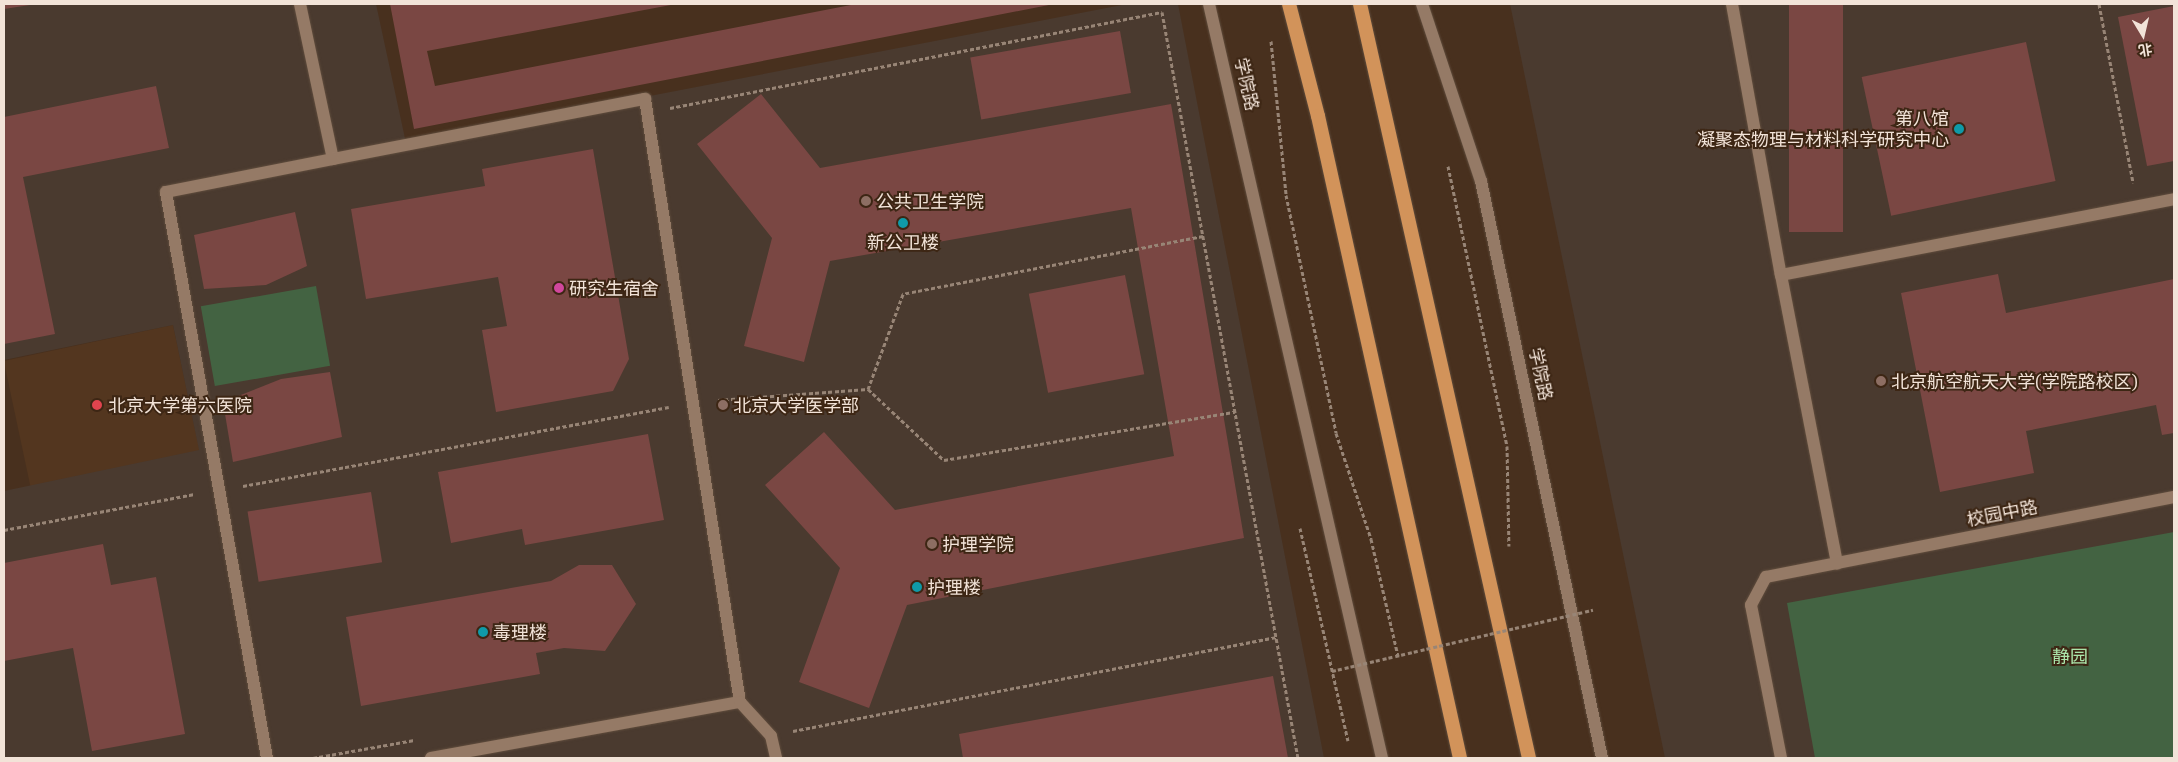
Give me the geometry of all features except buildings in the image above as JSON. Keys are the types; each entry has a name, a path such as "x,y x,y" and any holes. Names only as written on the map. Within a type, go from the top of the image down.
{"highway":[{"path":"1289,4 1318,116 1460,758"},
{"path":"1360,4 1529,758"}],"street":[{"path":"300,4 333,159"},
{"name":"学院路","path":"1209,4 1382,758"},
{"name":"学院路","path":"1422,4 1481,181 1602,758"},
{"path":"1732,4 1781,275 1837,564"},
{"path":"267,758 222,490 166,192 645,98 740,702 771,736 776,758"},
{"path":"1781,275 2174,199"},
{"name":"校园中路","path":"1781,758 1751,605 1766,577 2174,497"},
{"path":"432,758 740,702"}],"path":[{"path":"2099,4 2138,206"},
{"path":"647,112 1162,12 1298,758"},
{"path":"1268,31 1286,195 1336,433 1371,539 1398,656"},
{"path":"1447,158 1507,446 1509,545"},
{"path":"868,389 903,294 1203,236"},
{"path":"4,530 694,402 868,389 944,460 1235,412"},
{"path":"1300,528 1348,741"},
{"path":"1332,671 1593,610"},
{"path":"771,736 1276,637"}],"shaded area":[{"name":"北京大学医学部","path":"4,4 376,4 406,143 1127,4 1178,4 1324,758 4,758 4,491 199,450 173,325 4,360"},
{"name":"北京航空航天大学(学院路校区)","path":"1510,4 2174,4 2174,758 1665,758"},
{"name":"北京大学第六医院","path":"173,325 200,451 31,487 4,361"}],"green space":[{"path":"316,286 330,366 215,386 201,306"},
{"name":"静园","path":"2174,532 2174,758 1815,758 1787,603"}],"place":[{"name":"第八馆 凝聚态物理与材料科学研究中心","path":"1959,129"},
{"name":"公共卫生学院","path":"866,201"},
{"name":"新公卫楼","path":"903,223"},
{"name":"研究生宿舍","path":"559,288"},
{"name":"北京航空航天大学(学院路校区)","path":"1881,381"},
{"name":"北京大学第六医院","path":"97,405"},
{"name":"北京大学医学部","path":"723,405"},
{"name":"护理学院","path":"932,544"},
{"name":"护理楼","path":"917,587"},
{"name":"毒理楼","path":"483,632"}]}
